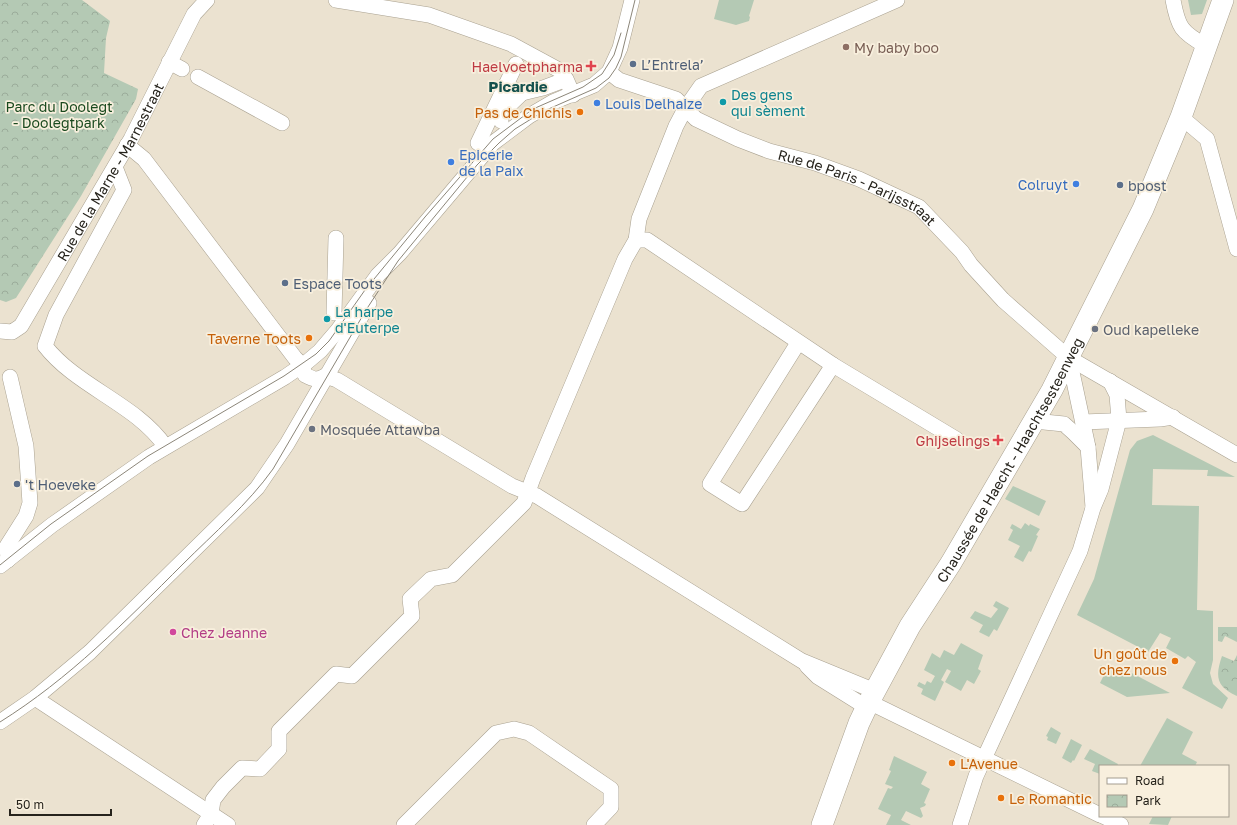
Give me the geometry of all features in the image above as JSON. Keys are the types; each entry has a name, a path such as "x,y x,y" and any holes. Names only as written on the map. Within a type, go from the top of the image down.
{"street":[{"name":"Rue de la Marne - Marnestraat","path":"1,332 12,332 21,326 127,145 176,65 194,14 207,0"},
{"path":"4,563 52,525 165,446 302,365 329,341 378,275 400,253 493,143 529,116 553,102 573,95 594,84 609,72 619,52 632,0"},
{"path":"208,820 213,800 228,782 242,768 260,769 280,749 279,731 336,674 352,676 412,616 410,599 431,579 452,575 524,503 625,259 636,240 639,219 685,109 701,86 897,0"},
{"path":"1173,0 1177,23 1191,38 1206,46"},
{"name":"Chaussée de Haecht - Haachtsesteenweg","path":"822,825 870,700 910,626 951,563 1034,421 1069,358 1079,333 1143,209 1181,117 1223,0"},
{"path":"343,1 429,15 511,44 559,70 566,79 573,95"},
{"path":"478,143 516,64"},
{"name":"Rue de Paris - Parijsstraat","path":"609,72 619,80 676,99 696,119 738,139 769,151 815,163 859,179 919,207 962,252 971,265 1003,300 1069,358 1110,380 1237,455"},
{"path":"198,77 282,123"},
{"path":"505,86 522,93"},
{"path":"501,121 498,116 522,93 552,86"},
{"path":"1181,117 1207,139 1237,249"},
{"path":"127,145 144,159 295,358 302,365 314,367 325,376 337,380 512,486 537,496 802,661 818,677 870,700 984,759 1099,815"},
{"path":"115,167 124,190 56,315 45,346 52,354 78,376 152,429 165,446"},
{"path":"334,313 336,238"},
{"path":"636,240 647,240 798,343 956,439"},
{"path":"0,722 35,698 75,666 106,638 257,488 283,450 325,376 400,253"},
{"path":"798,343 710,484 742,504 833,365"},
{"path":"1069,358 1088,447 1093,508"},
{"path":"4,563 7,546 26,516 30,503 26,446 10,377"},
{"path":"960,825 976,776 1080,551 1093,508 1102,489 1119,420 1117,395 1110,380"},
{"path":"1083,422 1160,419 1173,417"},
{"path":"1034,421 1064,424 1088,447"},
{"path":"35,698 208,820 228,825"},
{"path":"404,825 496,733 514,729 529,733 611,789 611,807 594,825"},
{"path":"1105,817 1121,825"}],"green space":[{"name":"Parc du Doolegt - Doolegtpark","path":"0,0 82,0 110,21 106,38 104,73 138,89 136,99 81,196 16,298 6,302 0,300"},
{"path":"719,0 754,0 749,21 736,25 714,19"},
{"path":"1188,0 1207,0 1202,14 1191,15"},
{"path":"1153,435 1235,477 1207,476 1208,470 1153,469 1152,505 1199,506 1197,610 1213,611 1213,660 1210,673 1213,684 1228,698 1222,709 1182,688 1196,662 1188,656 1185,659 1166,648 1171,638 1160,633 1148,652 1077,615 1094,579 1130,450 1137,441"},
{"path":"1013,486 1046,501 1039,516 1005,499"},
{"path":"1025,523 1029,526 1030,524 1040,529 1036,535 1038,536 1031,552 1029,551 1023,562 1014,557 1020,546 1008,540 1013,530 1010,528 1012,524 1021,529"},
{"path":"996,601 1009,608 997,631 994,629 989,637 979,632 983,625 970,618 975,611 991,618 998,609 993,606"},
{"path":"1218,627 1237,627 1237,642 1225,636 1222,642 1218,641"},
{"path":"961,643 983,655 978,669 981,671 974,684 967,680 961,691 945,682 951,671 947,669 941,680 944,682 935,701 921,694 923,689 917,686 919,682 925,685 927,681 931,683 935,676 924,670 932,653 940,658 944,650 954,655"},
{"path":"1237,655 1237,696 1230,693 1221,685 1218,669 1222,656 1234,661"},
{"path":"1101,665 1118,674 1122,668 1170,693 1127,697 1100,683 1104,675 1098,672"},
{"path":"1167,718 1193,732 1182,754 1197,762 1196,765 1141,765"},
{"path":"1051,727 1061,733 1056,744 1047,740 1048,737 1046,736"},
{"path":"1071,739 1082,745 1074,761 1073,760 1071,763 1062,758"},
{"path":"1090,749 1118,764 1099,765 1099,774 1092,771 1095,764 1084,759"},
{"path":"894,756 927,772 921,784 930,789 924,803 926,804 925,806 920,808 923,816 921,818 906,811 901,820 911,825 886,825 891,815 878,809 888,788 891,789 893,787 885,784 891,771 889,770"},
{"path":"1152,817 1172,817 1168,825 1149,824"}],"tram line":[{"path":"0,722 50,687 96,648 140,607 253,494 273,469 366,310 398,261 477,165 515,129 544,111 596,88 609,78 621,57 635,0"},
{"path":"0,565 51,524 148,456 284,376 316,354 329,341 365,290 425,217 493,139 533,109 583,87 602,74 614,55 621,33"}],"place":[{"name":"My baby boo","path":"846,47"},
{"name":"L’Entrela’","path":"633,64"},
{"name":"Haelvoetpharma","path":"591,66"},
{"name":"Des gens qui sèment","path":"723,102"},
{"name":"Louis Delhaize","path":"597,103"},
{"name":"Pas de Chichis","path":"580,112"},
{"name":"Epicerie de la Paix","path":"451,162"},
{"name":"Colruyt","path":"1076,184"},
{"name":"bpost","path":"1120,185"},
{"name":"Espace Toots","path":"285,283"},
{"name":"La harpe d'Euterpe","path":"327,319"},
{"name":"Oud kapelleke","path":"1095,329"},
{"name":"Taverne Toots","path":"309,338"},
{"name":"Mosquée Attawba","path":"312,429"},
{"name":"Ghijselings","path":"998,440"},
{"name":"'t Hoeveke","path":"17,484"},
{"name":"Chez Jeanne","path":"173,632"},
{"name":"Un goût de chez nous","path":"1175,661"},
{"name":"L'Avenue","path":"952,763"},
{"name":"Le Romantic","path":"1001,798"}],"district":[{"name":"Picardie","path":"518,86"}]}
